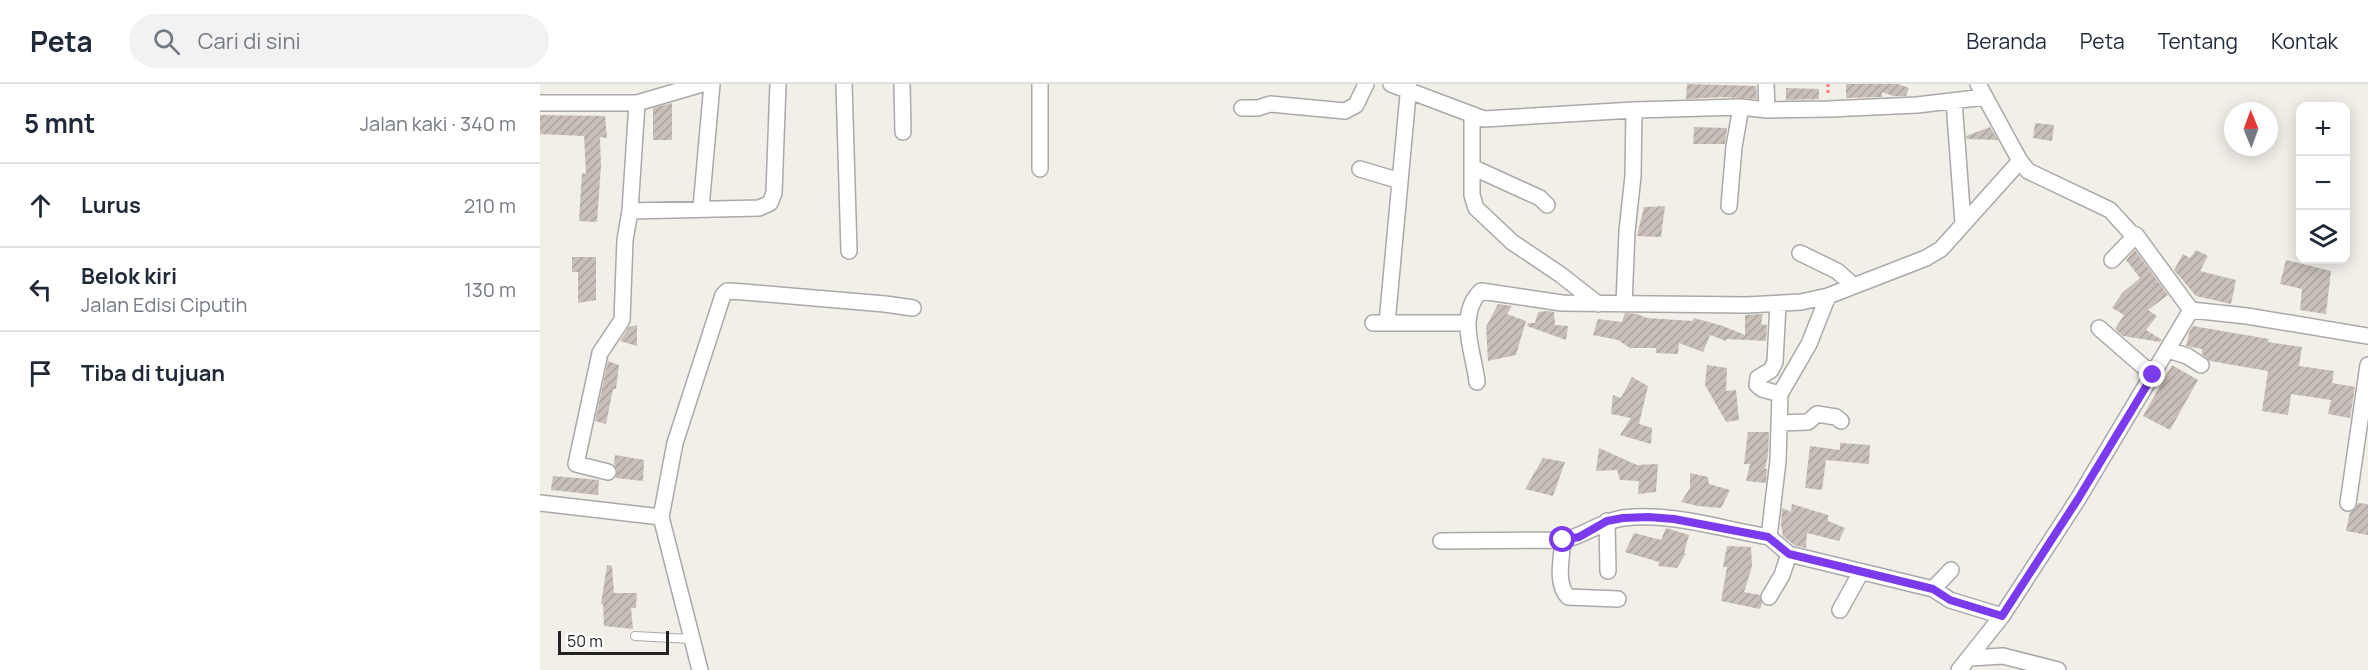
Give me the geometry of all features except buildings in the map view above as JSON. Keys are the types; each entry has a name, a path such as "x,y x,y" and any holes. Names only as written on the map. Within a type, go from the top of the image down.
{"street":[{"path":"540,103 637,103 702,84"},
{"path":"701,208 712,84"},
{"path":"630,211 759,208 770,203 774,194 778,84"},
{"path":"844,84 849,251"},
{"path":"902,84 903,132"},
{"path":"1040,84 1040,169"},
{"path":"1242,108 1279,105 1345,111 1356,105 1366,84"},
{"path":"1391,84 1409,87 1484,119 1634,110 1740,107 1767,110 1954,101 1982,90 2020,161 2028,171 2110,210 2131,233 2136,235 2191,310 2247,316 2368,336"},
{"path":"1766,84 1767,110"},
{"path":"1409,87 1401,181 1380,323 1466,323"},
{"path":"1954,101 1963,223"},
{"path":"608,472 576,464 600,353 622,320 625,240 630,211 637,103"},
{"path":"1729,206 1740,107"},
{"path":"1624,304 1627,231 1633,176 1634,110"},
{"path":"1472,115 1472,195 1476,208 1512,242 1562,275 1598,304"},
{"path":"1477,382 1466,323 1475,297 1481,291 1562,303 1598,304 1778,304 1828,296 1926,258 1941,249 2020,161"},
{"path":"1472,167 1540,198 1547,205"},
{"path":"1360,169 1401,181"},
{"path":"2112,260 2136,235"},
{"path":"1800,253 1838,271 1853,285"},
{"path":"700,670 660,517 675,443 725,292 913,308"},
{"path":"1768,537 1778,461 1780,394 1809,344 1828,296"},
{"path":"1778,304 1775,362 1771,370 1758,378 1757,385 1762,389 1780,394"},
{"path":"1959,670 2002,616 2078,499 2191,310"},
{"path":"2098,328 2153,375"},
{"path":"2168,350 2187,356 2201,364"},
{"path":"2348,503 2368,365"},
{"path":"1779,423 1808,422 1818,414 1836,417 1841,421"},
{"path":"540,503 660,517"},
{"path":"1441,541 1563,540 1579,537 1607,521 1648,517 1674,519 1768,537 1789,554 1933,589 1950,600 2002,616"},
{"path":"1607,521 1608,571"},
{"path":"1563,540 1561,584 1568,597 1618,599"},
{"path":"1769,597 1782,575 1789,554"},
{"path":"1933,589 1951,570"},
{"path":"1840,610 1861,572"},
{"path":"1970,658 2002,656 2058,670"}],"lane":[{"path":"635,636 691,639"}],"route":[{"path":"1563,540 1579,537 1607,521 1648,517 1674,519 1768,537 1789,554 1933,589 1950,600 2002,616 2078,499 2153,375"}]}
